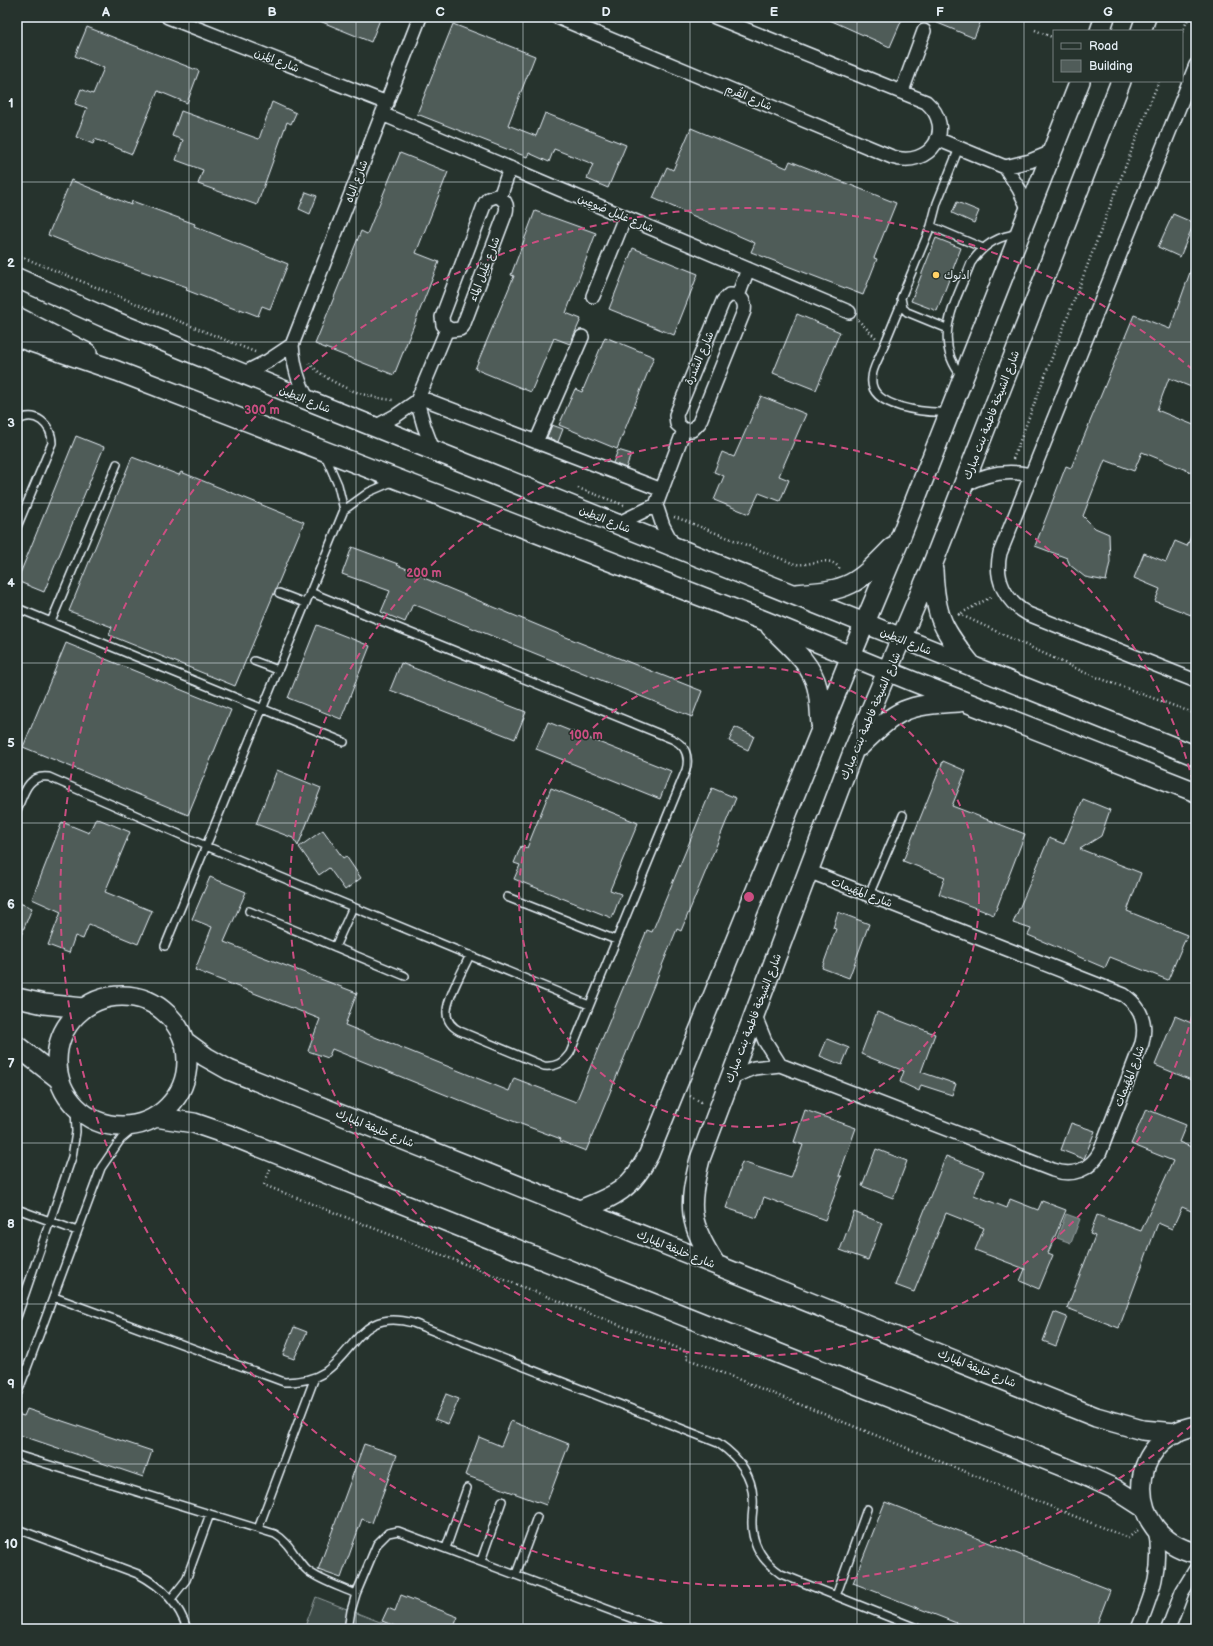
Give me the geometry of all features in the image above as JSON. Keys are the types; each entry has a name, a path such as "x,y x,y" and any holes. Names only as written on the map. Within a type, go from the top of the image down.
{"main road":[{"path":"1100,30 1105,17"},
{"path":"1141,30 1146,17"},
{"path":"580,1210 616,1194 636,1178 649,1154 864,624 899,542 1030,212 1080,82"},
{"name":"شارع الشيخة فاطمة بنت مبارك","path":"716,1265 701,1243 696,1231 691,1206 692,1193 700,1159 853,752 889,671 933,563 1121,82"},
{"name":"شارع البَطِين","path":"17,278 104,317 242,374 902,640 1196,756"},
{"path":"17,316 70,343 116,371"},
{"path":"17,337 116,371 398,479 765,621 1196,792"},
{"path":"790,594 823,592 849,585 865,575 899,542"},
{"path":"933,563 934,593 941,623 953,643 974,668"},
{"path":"765,621 807,666 813,677 819,696 822,728"},
{"path":"853,752 882,724 905,709 923,704 968,702"},
{"path":"147,1121 166,1108 176,1097 183,1084 187,1070 187,1055 184,1040 178,1026 168,1014 156,1005 142,998 111,996 96,1001 83,1008 67,1026 58,1048 56,1064 59,1079 65,1094 75,1107 89,1118 105,1124 122,1126 147,1121 181,1121 213,1129 277,1154 1084,1475 1115,1489 1149,1519 1172,1545 1196,1554"},
{"path":"17,998 44,1004 83,1008"},
{"name":"شارع خليفة المبارك","path":"184,1040 206,1057 229,1070 1109,1422 1142,1430 1176,1433"},
{"path":"17,1046 59,1079"},
{"path":"1149,1519 1141,1492 1142,1478 1147,1464 1154,1451 1164,1441 1176,1433 1196,1426"}],"street":[{"name":"شارع المُزن","path":"168,17 384,109"},
{"name":"شارع الياه","path":"310,401 298,381 294,369 292,345 420,17"},
{"name":"شارع القُرم","path":"557,17 892,157 904,160 918,158 930,151 937,139"},
{"path":"715,17 920,98 931,106 938,119 939,126 937,139 1005,167 1030,162 1052,152"},
{"path":"902,91 924,31"},
{"path":"1196,65 1000,553 998,572 1004,590 1014,604 1028,614 1196,681"},
{"name":"شارع غليل صُوعِين","path":"384,109 510,168 849,312"},
{"path":"1005,167 1019,189 1030,212"},
{"path":"500,197 510,168"},
{"name":"شارع غَلِيل الماء","path":"491,197 500,197 506,203 506,212 465,321 460,329 446,329 443,325 442,317 485,203 491,197"},
{"path":"593,296 624,217"},
{"path":"674,547 663,526 656,505 684,430 692,430 699,423 744,311 744,302 738,296 748,269"},
{"name":"شارع السِّدرة","path":"684,430 680,428 676,419 677,411 723,301 729,295 738,296"},
{"name":"شارع غَلِيل الماء","path":"418,399 446,329"},
{"path":"536,442 582,337"},
{"path":"242,374 268,361 292,345"},
{"path":"418,399 662,490"},
{"path":"375,427 397,415 418,399"},
{"path":"418,399 424,426 433,450"},
{"path":"964,485 974,479 997,472 1019,472 1031,475"},
{"path":"617,524 656,505"},
{"name":"شارع المهَيمات","path":"730,1078 754,1068 780,1065 1060,1172 1080,1171 1092,1163 1100,1152 1144,1035 1143,1020 1136,1005 1124,995 808,871"},
{"path":"754,1014 765,1041 780,1065"},
{"path":"1138,1629 1151,1596 1158,1570 1158,1543 1149,1519"},
{"path":"1168,1629 1182,1592 1196,1569"}],"lane":[{"path":"950,412 918,411 902,407 881,397 873,387 873,372 901,304 902,293 931,226 937,203 959,148"},
{"path":"931,226 983,248"},
{"path":"963,379 954,366 948,352 946,328 971,263 983,248 1000,237 1021,234"},
{"path":"901,304 907,312 912,315 946,328"},
{"path":"17,421 27,417 40,420 46,424 52,436 52,443 17,527"},
{"path":"321,450 338,485 344,510"},
{"path":"51,622 117,464"},
{"path":"164,946 344,510 369,492 398,479"},
{"path":"310,592 672,739 682,746 688,758 686,770 616,940 566,1058 562,1062 551,1066 539,1064 455,1028 449,1021 447,1007 470,955"},
{"path":"279,593 305,603"},
{"path":"17,608 344,742"},
{"path":"254,661 278,670"},
{"path":"17,810 28,784 38,777 49,777 206,846 589,1005"},
{"path":"869,895 903,816"},
{"path":"507,896 616,940"},
{"path":"335,947 353,907"},
{"path":"249,911 405,976"},
{"path":"17,1317 74,1151 76,1132 75,1107"},
{"path":"17,1395 104,1163 121,1139 147,1121"},
{"path":"17,1209 78,1231"},
{"path":"54,1297 274,1380 295,1382 315,1377 334,1364 354,1340 368,1328 385,1321 404,1320 718,1443 735,1457 747,1476 753,1497 752,1530 758,1551 764,1560 781,1574 919,1629"},
{"path":"17,1370 26,1373"},
{"path":"258,1529 315,1377"},
{"path":"17,1455 258,1529 281,1538 299,1562 308,1571 356,1594"},
{"path":"446,1548 467,1488"},
{"path":"481,1561 502,1501"},
{"path":"836,1596 867,1509"},
{"path":"171,1599 186,1580 210,1514"},
{"path":"516,1574 537,1517"},
{"path":"17,1529 138,1574 162,1589 171,1599 179,1611 187,1629"},
{"path":"348,1629 356,1594 377,1544 388,1533 404,1532 660,1629"}],"path":[{"path":"1183,30 1189,17"},
{"path":"1035,30 1053,38"},
{"path":"1011,463 1159,82"},
{"path":"17,255 256,353"},
{"path":"849,312 877,338"},
{"path":"292,345 318,372 329,380 373,398 394,400 418,399"},
{"path":"577,488 628,506"},
{"path":"656,505 670,517 683,520 792,563 805,565 825,561 835,562 844,576"},
{"path":"955,617 1004,590"},
{"path":"960,614 1088,674 1196,714"},
{"path":"675,1090 718,1110"},
{"path":"277,1154 264,1185 688,1352 686,1358 1128,1538 1149,1519"}],"shaded area":[{"path":"1066,1214 1080,1219 1071,1243 1057,1238"},
{"path":"316,1597 398,1629 304,1629"}],"building":[{"path":"310,17 381,17 371,42"},
{"path":"823,17 903,17 890,47"},
{"path":"923,17 972,17 981,21 974,38"},
{"path":"453,24 535,56 508,125 536,136 545,113 626,145 608,188 587,179 593,164 554,149 549,162 529,153 527,157 417,114"},
{"path":"87,27 199,71 187,103 158,91 132,154 95,139 93,144 76,137 87,108 75,104 81,89 93,94 104,68 75,56"},
{"path":"272,102 296,113 291,124 287,122 257,205 198,184 203,170 176,160 183,140 172,136 181,111 259,139"},
{"path":"691,128 787,168 790,161 896,203 874,258 877,259 863,295 751,252 755,243 653,198 667,167 673,170"},
{"path":"400,153 448,172 416,253 439,262 394,375 315,344 361,231 367,234"},
{"path":"71,180 131,205 132,201 195,224 194,226 288,264 270,309 262,306 258,316 240,309 240,311 186,290 187,287 102,257 48,235"},
{"path":"306,192 317,196 310,214 299,209"},
{"path":"957,202 979,211 974,223 952,213"},
{"path":"535,211 596,233 566,313 581,319 570,344 554,338 531,392 475,369 514,276 511,275"},
{"path":"1173,214 1194,223 1180,257 1158,247"},
{"name":"ادنوك","path":"936,238 961,248 937,311 911,301"},
{"path":"633,248 698,274 674,335 609,309"},
{"path":"1194,261 1196,261 1196,341 1191,354 1196,356 1196,389 1169,378 1157,410 1196,426 1196,474 1142,452 1134,471 1105,460 1083,516 1095,528 1109,534 1110,562 1106,581 1085,577 1070,565 1067,558 1035,546 1066,466 1071,468 1134,315 1170,329"},
{"path":"797,314 840,332 816,390 773,373"},
{"path":"605,337 654,357 617,449 559,425 575,389 582,392"},
{"path":"761,396 806,414 779,476 789,480 780,501 759,493 749,514 714,500 724,476 714,472 722,452 734,457"},
{"path":"552,425 563,429 558,442 547,437"},
{"path":"76,436 104,447 44,592 17,581"},
{"path":"618,450 631,454 626,468 613,463"},
{"path":"132,457 179,475 181,472 304,522 235,686 109,635 112,627 69,611"},
{"path":"1196,525 1196,603 1191,615 1155,601 1160,589 1134,578 1144,553 1166,562 1175,541 1187,546"},
{"path":"352,547 398,564 397,565 425,576 424,578 578,642 702,691 692,717 413,604 405,622 381,612 390,591 342,574"},
{"path":"317,625 370,646 341,719 288,698"},
{"path":"66,643 231,710 188,815 23,747"},
{"path":"401,663 526,712 515,739 390,690"},
{"path":"548,722 671,771 660,799 536,749"},
{"path":"735,727 754,736 748,750 729,741"},
{"path":"943,761 966,771 952,806 1025,834 994,915 939,894 945,877 903,861"},
{"path":"277,770 321,788 298,846 293,838 256,824"},
{"path":"551,788 638,823 610,890 621,894 612,918 514,879 520,865 514,863 521,846 527,848"},
{"path":"712,788 736,798 681,931 677,929 586,1151 560,1141 561,1139 486,1111 332,1049 328,1058 308,1051 320,1019 195,970 212,927 192,919 210,877 246,892 224,942 357,993 345,1025 509,1091 514,1078 576,1102 647,930 652,932"},
{"path":"1083,799 1110,810 1101,836 1080,849 1141,873 1127,911 1187,935 1168,980 1110,957 1105,968 1028,935 1031,929 1013,923 1049,838 1064,844"},
{"path":"96,818 130,832 105,892 152,911 138,944 89,924 83,939 75,936 69,953 48,945 61,912 32,899 62,822 89,833"},
{"path":"323,830 343,858 346,856 361,878 345,890 329,868 319,875 299,847"},
{"path":"17,902 32,908 18,943 17,942"},
{"path":"838,912 869,924 849,978 822,968 836,929 833,928"},
{"path":"877,1012 935,1034 921,1072 956,1084 952,1095 921,1085 919,1091 900,1082 904,1071 861,1054"},
{"path":"1175,1016 1196,1025 1196,1082 1155,1065"},
{"path":"827,1039 849,1048 842,1065 820,1056"},
{"path":"1146,1109 1186,1125 1179,1142 1196,1149 1196,1213 1182,1207 1172,1229 1158,1223 1119,1328 1067,1308 1095,1236 1090,1234 1097,1215 1141,1231 1173,1161 1131,1144"},
{"path":"805,1110 856,1128 839,1176 842,1176 825,1220 764,1197 757,1218 726,1208 742,1162 791,1178 803,1145 794,1142"},
{"path":"1071,1123 1095,1131 1084,1159 1061,1150"},
{"path":"876,1149 907,1161 893,1198 862,1186"},
{"path":"946,1156 984,1171 974,1195 1007,1208 1010,1199 1038,1210 1042,1201 1066,1210 1048,1253 1053,1255 1039,1289 1020,1281 1025,1269 975,1250 984,1228 946,1213 914,1292 895,1285"},
{"path":"854,1212 882,1223 868,1260 840,1250"},
{"path":"1054,1312 1067,1317 1056,1346 1043,1341"},
{"path":"294,1327 307,1332 294,1359 283,1355"},
{"path":"446,1394 459,1399 448,1424 435,1419"},
{"path":"27,1409 152,1451 143,1477 17,1434 17,1414 24,1416"},
{"path":"511,1421 569,1444 546,1505 465,1475 479,1437 501,1446"},
{"path":"364,1444 397,1455 372,1523 362,1519 341,1578 318,1570"},
{"path":"885,1502 1110,1590 1095,1629 972,1629 853,1583"},
{"path":"401,1595 458,1617 453,1629 403,1629 382,1621 388,1608 395,1611"}],"place":[{"name":"ادنوك","path":"936,275"}]}
